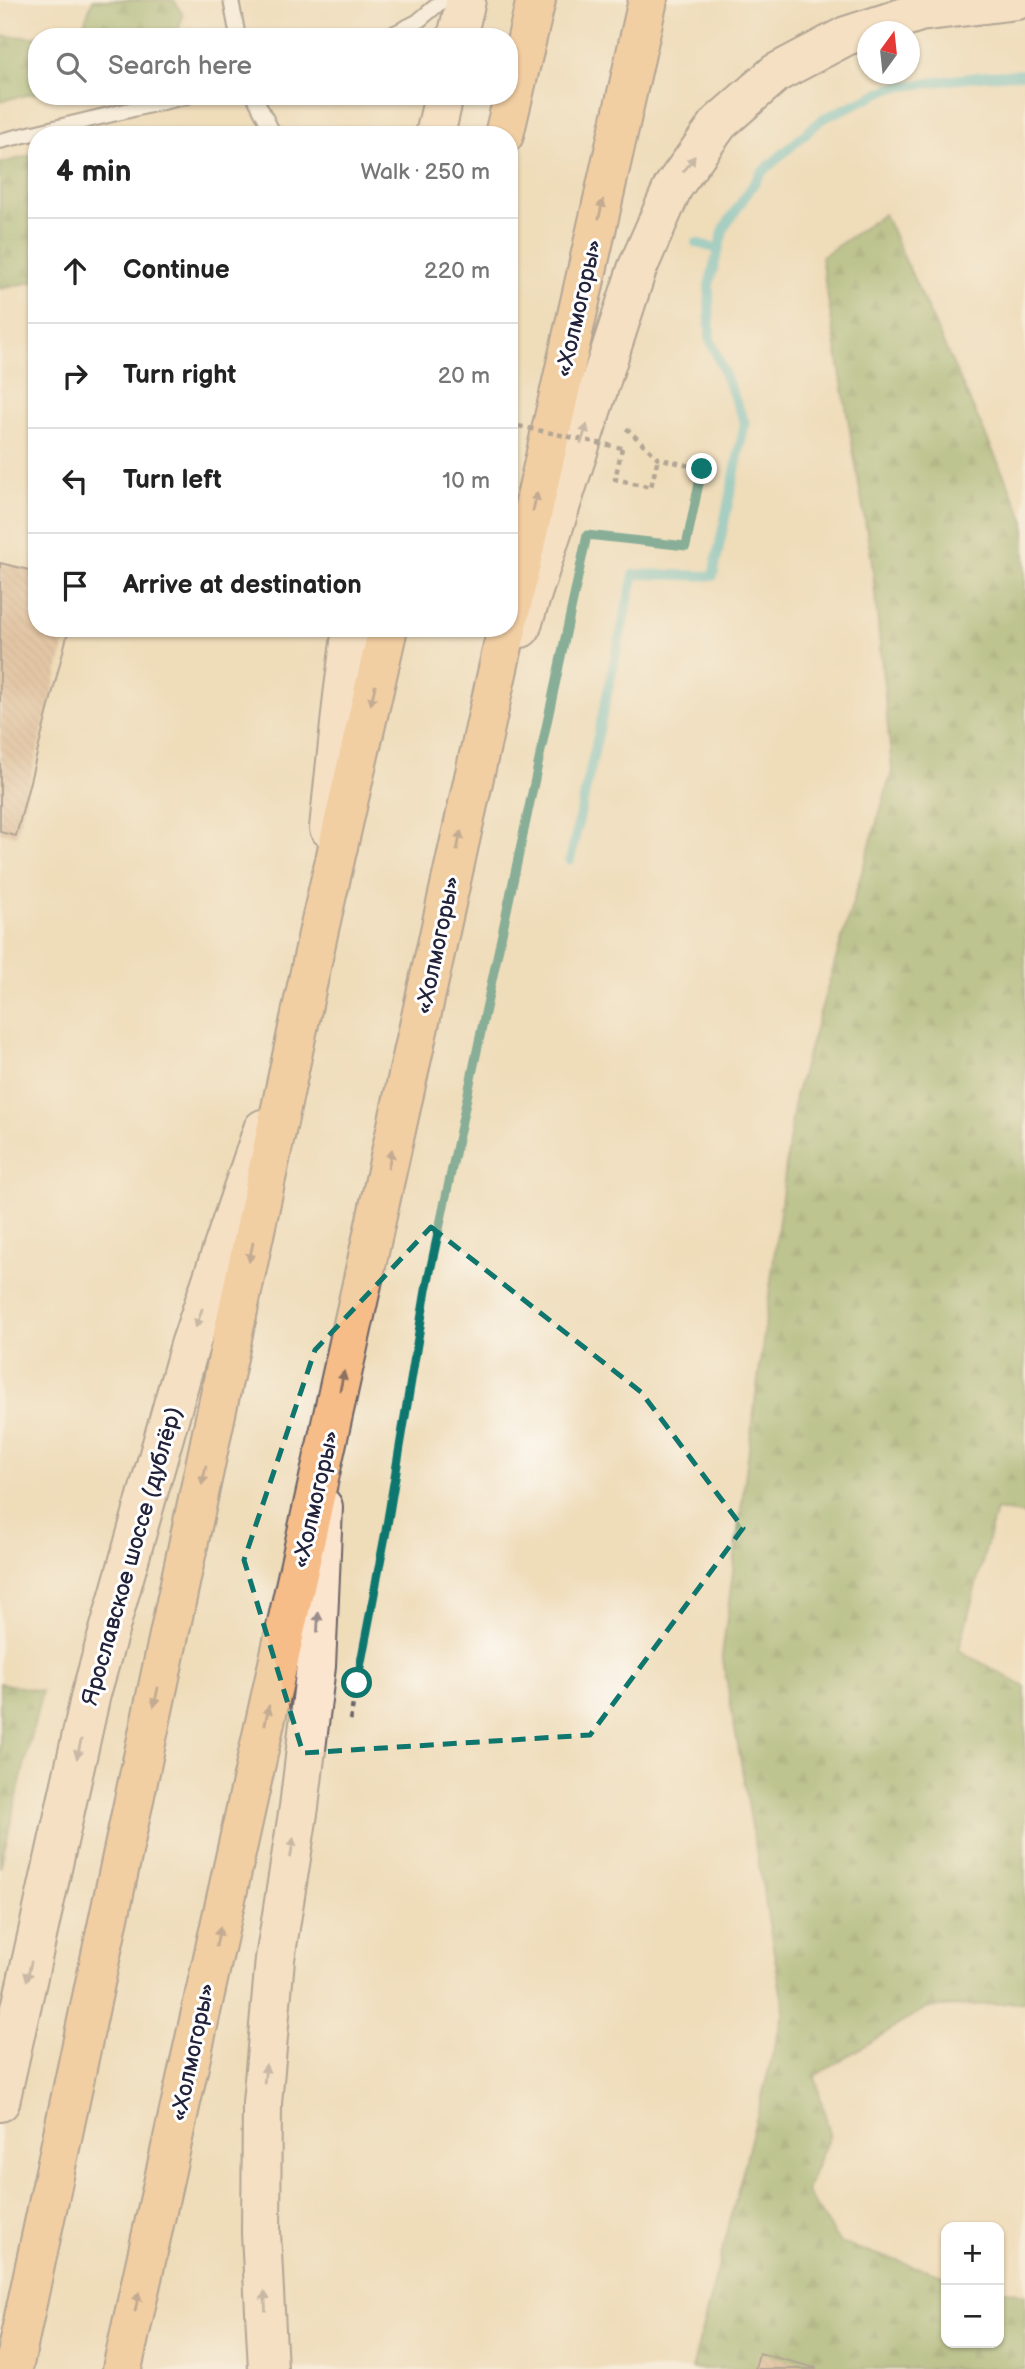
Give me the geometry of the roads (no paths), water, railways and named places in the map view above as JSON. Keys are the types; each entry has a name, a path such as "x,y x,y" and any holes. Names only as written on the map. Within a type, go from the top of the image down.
{"highway":[{"path":"518,76 536,0"},
{"name":"«Холмогоры»","path":"518,577 648,0"},
{"path":"506,126 511,105"},
{"path":"13,2369 318,934 386,637"},
{"name":"«Холмогоры»","path":"122,2369 505,637"}],"street":[{"path":"459,28 466,0"},
{"path":"473,779 637,269 673,187 719,122 776,74 846,36 920,12 1017,0"},
{"path":"437,126 442,105"},
{"path":"318,934 351,637"},
{"name":"Ярославское шоссе (дублёр)","path":"0,2102 91,1694 190,1345 300,1021"},
{"path":"268,2369 261,2233 262,2103 275,1959 299,1807 316,1666 326,1448"}],"lane":[{"path":"231,0 236,28"},
{"path":"405,28 417,22 443,0"},
{"path":"63,126 150,105"},
{"path":"259,105 269,126"},
{"path":"0,141 28,134"}],"waterway":[{"path":"570,860 634,574 713,576 745,423 710,339 709,285 724,228 761,173 822,119 890,88 983,76 1025,74"},
{"path":"696,243 718,249"}]}
